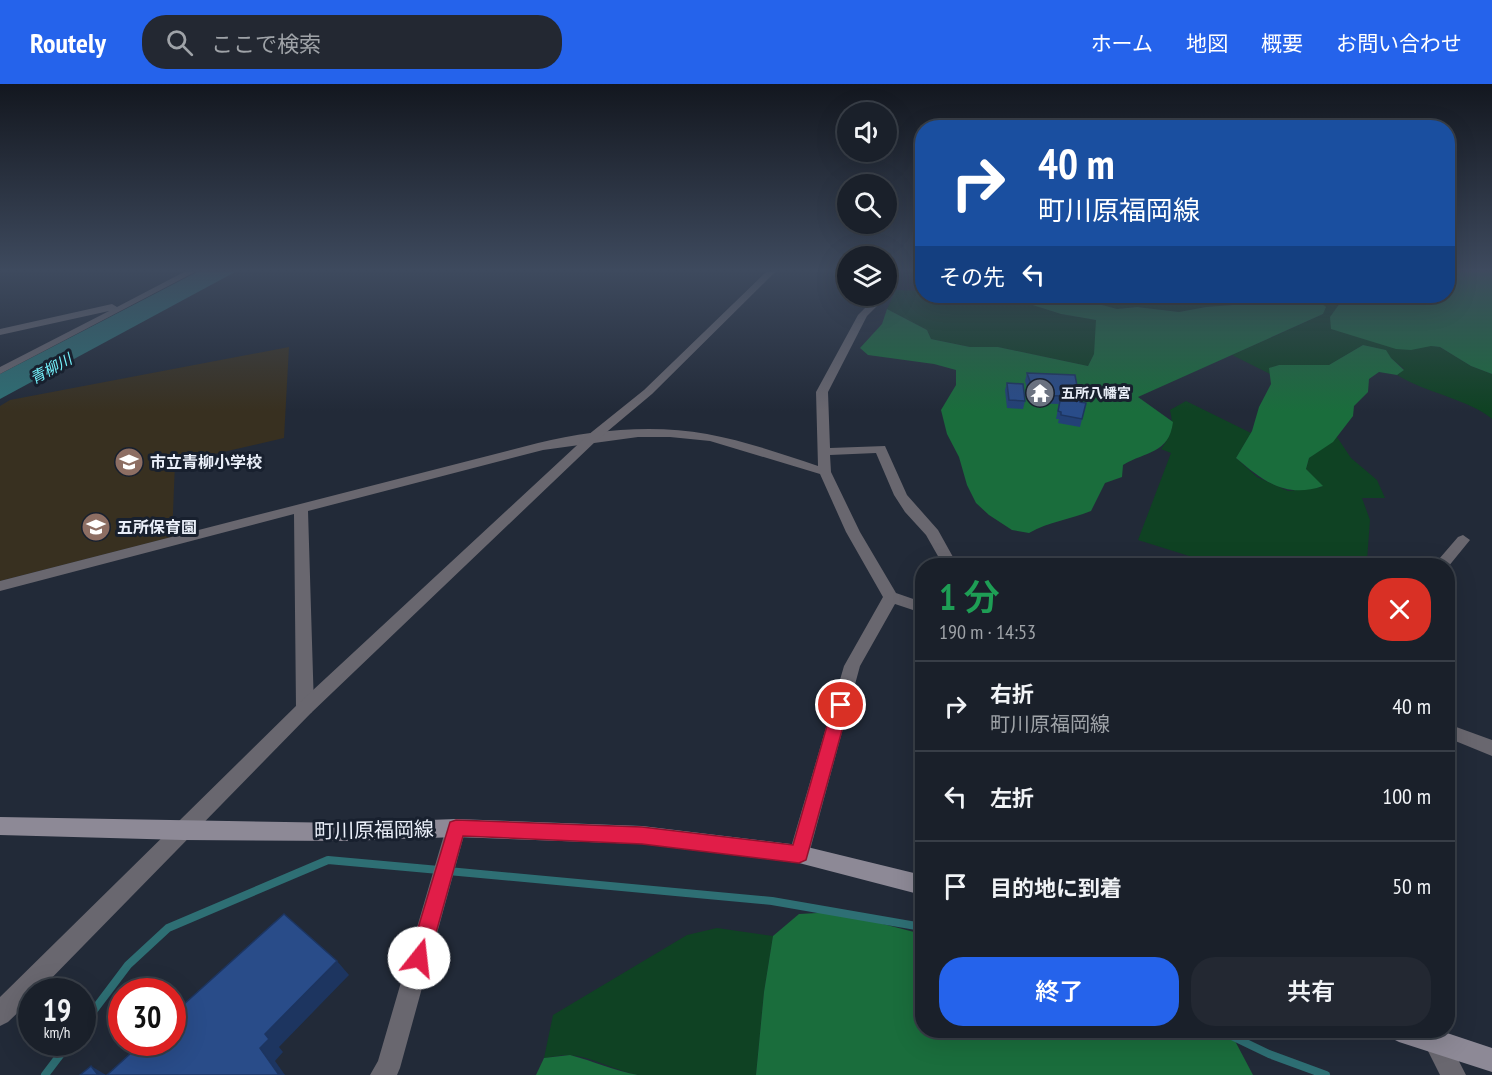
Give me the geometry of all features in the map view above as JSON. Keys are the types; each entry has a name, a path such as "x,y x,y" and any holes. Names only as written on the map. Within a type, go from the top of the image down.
{"main road":[{"name":"町川原福岡線","path":"0,826 183,831 346,832 456,828 642,835 799,854 915,883"},
{"path":"1422,1038 1492,1060"}],"street":[{"path":"0,332 63,318"},
{"path":"0,371 102,318"},
{"path":"0,1014 305,708 592,438 648,392 724,318"},
{"path":"861,318 822,392 825,472 854,532 891,597 915,606"},
{"path":"0,586 542,446 592,438 670,434 726,442 825,472"},
{"path":"824,452 881,449 894,484 910,509 935,537 945,558"},
{"path":"301,508 305,708"},
{"path":"1447,558 1463,540"},
{"path":"799,854 852,666 891,597"},
{"path":"1455,734 1492,748"},
{"path":"382,1075 388,1068 456,828"},
{"path":"1436,1043 1454,1075"}],"shaded area":[{"path":"905,318 1097,320 1094,354 1088,366 998,347 970,347 931,339 927,330"},
{"path":"1314,318 1334,318 1332,329 1356,336 1440,347 1471,366 1492,374 1492,419 1472,406 1397,375 1404,369 1385,350 1363,345 1329,365 1279,365 1270,368 1270,374 1232,355"},
{"path":"289,347 284,438 175,463 172,537 0,581 0,406 10,400"},
{"path":"1186,401 1251,433 1236,458 1257,477 1288,491 1322,487 1306,469 1309,458 1337,437 1351,458 1377,480 1385,498 1362,498 1370,520 1367,558 1196,558 1138,540 1171,453 1161,449 1171,431 1170,410"},
{"path":"717,928 773,936 764,992 756,1075 638,1075 577,1056 544,1058 553,1015 687,935"}],"green space":[{"path":"884,318 905,318 927,330 931,339 970,347 998,347 1088,366 1094,354 1096,320 1086,318 1314,318 1138,397 1173,422 1167,440 1155,450 1123,465 1122,477 1105,483 1091,511 1029,533 1012,530 989,515 976,503 967,485 959,457 947,434 941,410 956,385 956,370 934,364 868,355 860,348 882,324"},
{"path":"1330,318 1492,318 1492,374 1471,366 1440,347 1396,349 1331,329"},
{"path":"1363,345 1386,350 1404,370 1397,375 1379,372 1369,379 1368,392 1354,406 1353,416 1333,442 1309,458 1306,469 1323,486 1298,490 1276,486 1236,458 1252,431 1259,407 1271,384 1269,368 1279,365 1329,365"},
{"path":"836,912 915,932 915,1038 1231,1038 1234,1039 1253,1075 756,1075 764,992 773,936 799,914"},
{"path":"570,1055 638,1075 536,1075 544,1058"}],"water":[{"name":"青柳川","path":"108,318 149,318 0,399 0,374"}],"building":[{"path":"1027,373 1075,375 1080,402 1086,403 1082,419 1061,415 1058,411 1061,396 1035,395"},
{"path":"1007,383 1023,384 1025,401 1009,400"},
{"path":"284,914 337,961 265,1034 269,1039 260,1048 279,1075 107,1075 128,1056 186,1056 186,1002"},
{"path":"91,1066 98,1075 80,1075"}],"waterway":[{"path":"96,1007 128,965 168,928 328,860 439,870"},
{"path":"448,871 772,901 915,926"},
{"path":"1236,1038 1269,1054 1326,1075"},
{"path":"45,1075 59,1056"}],"place":[{"name":"五所八幡宮","path":"1040,393"},
{"name":"市立青柳小学校","path":"129,462"},
{"name":"五所保育園","path":"96,527"}],"route":[{"path":"419,958 456,828 642,835 799,854 841,705"}]}
